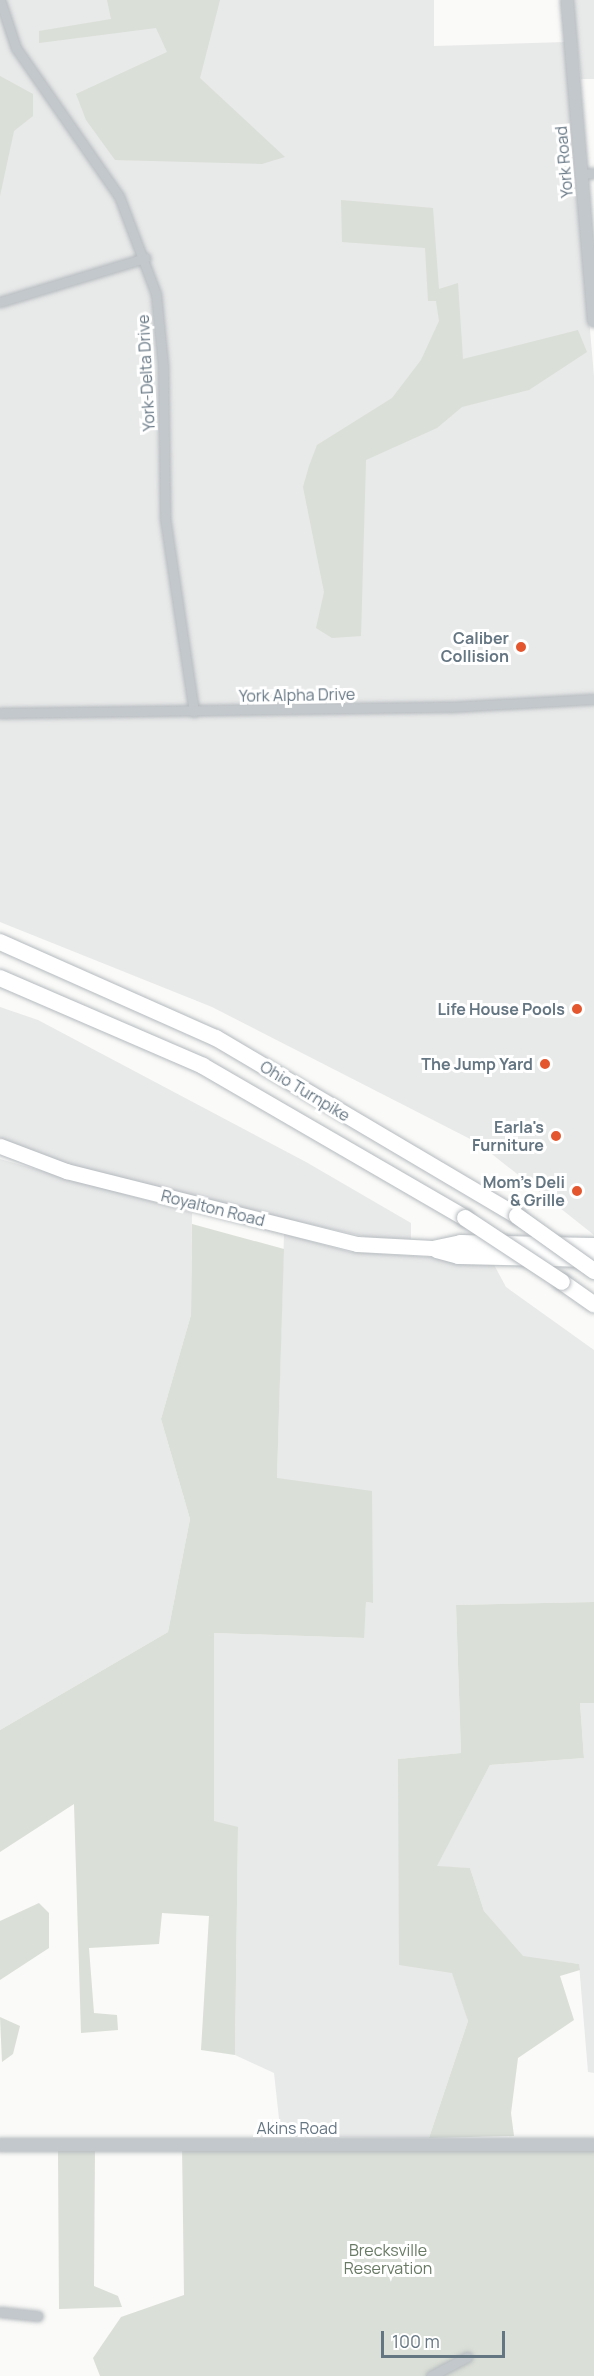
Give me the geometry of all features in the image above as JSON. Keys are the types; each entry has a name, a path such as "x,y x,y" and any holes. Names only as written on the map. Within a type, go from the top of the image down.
{"highway":[{"name":"Ohio Turnpike","path":"0,942 216,1038 516,1216 594,1271"},
{"name":"Ohio Turnpike","path":"0,978 202,1066 465,1218 594,1304"}],"main road":[{"name":"Royalton Road","path":"0,1146 66,1170 357,1244 432,1248 458,1256 594,1259"},
{"name":"Royalton Road","path":"432,1248 460,1242 594,1245"}],"street":[{"name":"York-Delta Drive","path":"0,0 16,48 104,171 145,258 161,328 166,520 194,712"},
{"name":"York Road","path":"567,0 588,174 594,321"},
{"path":"0,302 145,258"},
{"name":"York Alpha Drive","path":"0,713 194,712 594,699"},
{"name":"Akins Road","path":"0,2145 594,2145"},
{"path":"0,2312 38,2316"},
{"path":"431,2376 467,2357"}],"shaded area":[{"path":"0,0 434,0 434,46 565,42 594,376 594,1235 478,1143 212,1007 0,922"},
{"path":"572,0 594,0 594,79 581,79"},
{"path":"0,1007 38,1020 306,1162 411,1223 411,1239 367,1237 278,1217 69,1166 0,1142"},
{"path":"0,1159 192,1213 191,1315 161,1419 190,1519 168,1632 0,1730"},
{"path":"284,1234 350,1252 492,1261 506,1287 594,1350 594,1602 456,1605 461,1753 398,1759 468,2021 429,2138 281,2137 274,2073 235,2055 238,1828 214,1822 214,1633 363,1638 366,1602 373,1603 277,1478"},
{"path":"580,1703 594,1703 594,2073 588,2072 579,1964 523,1957 484,1911 470,1868 436,1867 490,1765 584,1758"}],"green space":[{"path":"107,0 220,0 200,78 285,157 262,164 115,160 86,120 76,94 167,52 156,28 39,43 39,31 111,19"},
{"path":"0,76 33,94 33,116 14,131 0,196"},
{"path":"341,200 433,208 439,289 458,283 463,359 578,330 587,352 529,390 462,407 437,428 366,460 361,636 332,638 316,628 324,592 303,487 309,466 317,445 392,398 421,360 439,321 436,301 428,301 425,248 342,242"},
{"path":"192,1224 284,1249 277,1478 372,1491 373,1603 366,1602 364,1638 214,1633 214,1821 238,1827 235,2055 201,2050 209,1916 162,1913 159,1944 89,1948 94,2013 117,2015 118,2030 81,2033 74,1804 0,1852 0,1730 168,1632 190,1519 161,1419 191,1315"},
{"path":"594,1602 594,1703 580,1703 584,1758 490,1765 437,1866 470,1868 484,1911 523,1956 579,1964 580,1970 560,1976 574,2020 518,2058 511,2113 514,2136 429,2138 468,2021 452,1973 399,1965 398,1759 461,1753 456,1605"},
{"path":"39,1903 49,1913 49,1948 0,1980 0,1921"},
{"path":"0,2017 20,2026 13,2054 2,2062"},
{"name":"Brecksville Reservation","path":"594,2143 594,2376 100,2376 93,2358 121,2317 184,2295 182,2144"},
{"path":"95,2149 94,2286 118,2296 122,2307 59,2309 58,2151"}],"place":[{"name":"Caliber Collision","path":"521,647"},
{"name":"Life House Pools","path":"577,1009"},
{"name":"The Jump Yard","path":"545,1064"},
{"name":"Earla's Furniture","path":"556,1136"},
{"name":"Mom's Deli & Grille","path":"577,1191"}]}
